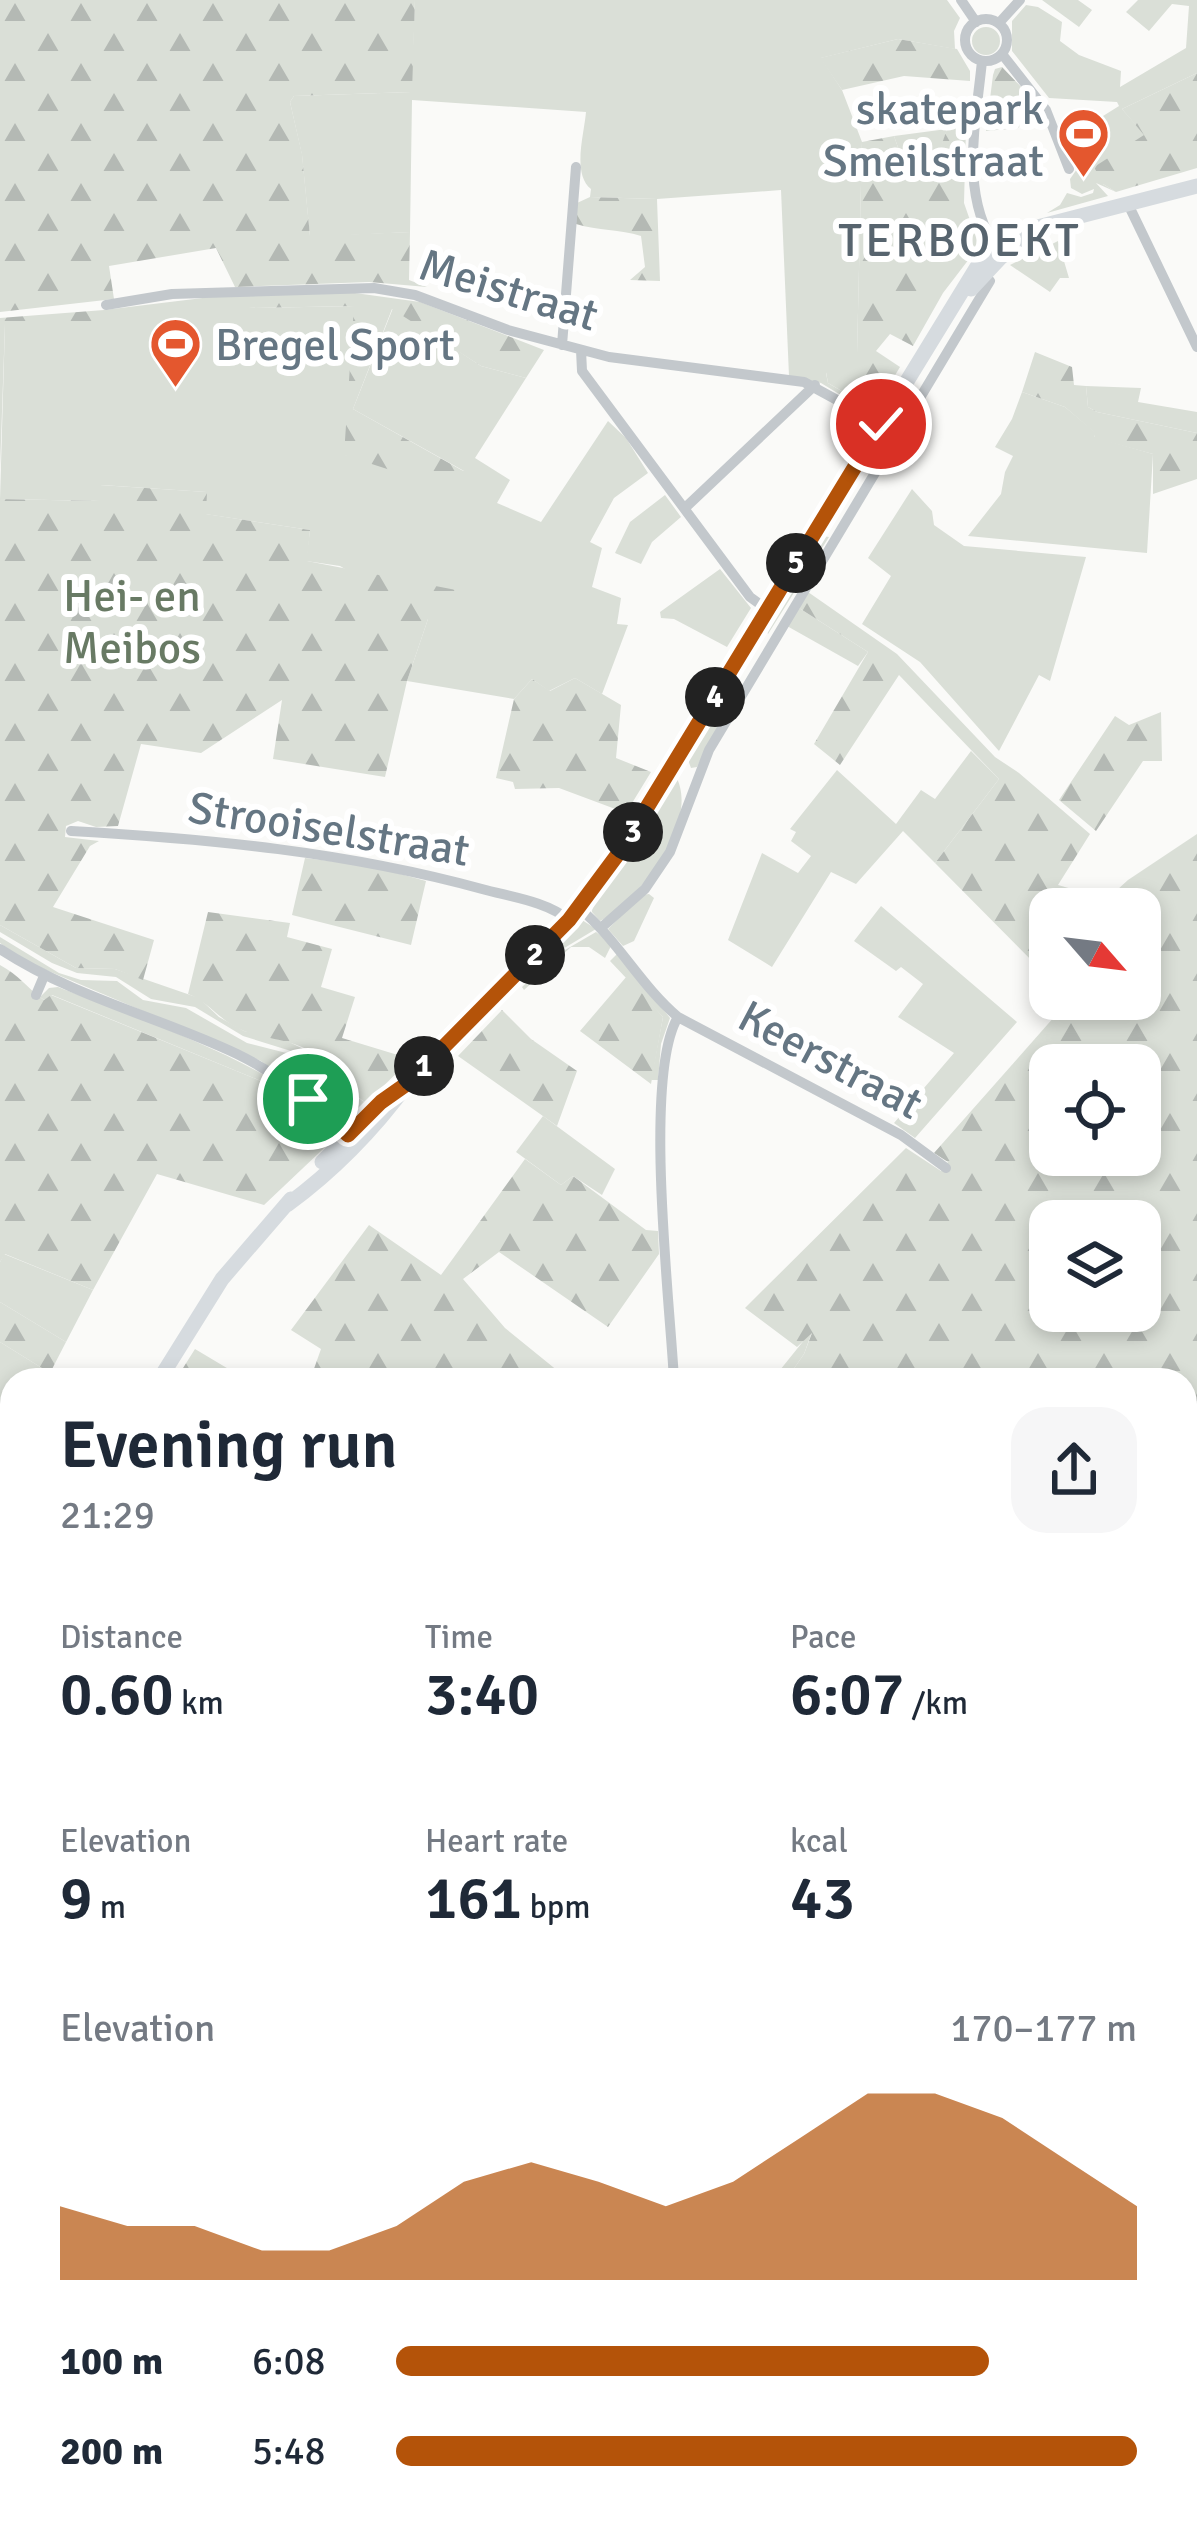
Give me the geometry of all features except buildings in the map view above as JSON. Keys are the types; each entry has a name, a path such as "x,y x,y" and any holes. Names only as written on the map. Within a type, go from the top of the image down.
{"main road":[{"path":"166,1368 222,1279 287,1205 381,1102 408,1083 574,914 621,850 980,270 1022,232 1197,186"}],"street":[{"path":"961,0 976,22"},
{"path":"999,23 1020,0"},
{"path":"982,61 966,44 967,32 976,22 999,23 1007,36 1002,54"},
{"path":"982,61 1002,54"},
{"path":"1002,54 1046,110 1069,169"},
{"path":"982,61 974,188 984,230 998,252"},
{"path":"562,345 576,166"},
{"path":"574,193 589,194"},
{"path":"1128,204 1197,346"},
{"path":"602,928 645,889 670,852 709,750 990,281 980,270"},
{"name":"Meistraat","path":"106,305 172,294 374,288 416,295 508,330 581,350 814,385 881,424"},
{"path":"581,350 582,371 750,597 768,610"},
{"path":"685,508 814,385"},
{"name":"Strooiselstraat","path":"71,831 200,839 372,862 574,914 602,928"},
{"name":"Keerstraat","path":"602,928 656,998 679,1017 901,1135 946,1168"},
{"path":"0,949 44,976 236,1054 308,1099 352,1139"},
{"path":"37,995 44,976"},
{"path":"673,1368 661,1114 664,1047 679,1017"}],"green space":[{"path":"0,0 415,0 412,92 294,96 290,102 302,154 310,236 410,232 409,280 427,287 369,282 235,287 216,248 109,266 114,299 0,312"},
{"path":"415,0 947,0 960,18 954,31 955,49 898,39 821,58 842,90 862,142 857,354 826,373 828,383 870,408 877,405 872,414 821,383 789,376 781,190 657,199 590,197 581,164 586,112 412,100 410,232 310,237 302,155 290,102 294,96 411,92"},
{"path":"1042,0 1078,0 1092,10 1079,27"},
{"path":"1138,0 1197,0 1197,73 1122,109 1145,135 1103,184 1116,192 1096,183 1108,196 1047,213 1067,193 1081,197 1093,193 1094,189 1082,194 1071,188 1070,179 1077,169 1063,141 1119,106 1117,102 1049,98 1012,51 1012,21 1026,5 1038,7 1062,22 1060,41 1079,55 1121,71 1120,87 1186,48 1189,6 1172,4 1149,31 1126,12"},
{"path":"986,27 996,31 1000,41 996,51 986,55 976,51 972,41 976,31"},
{"path":"898,39 957,49 970,71 970,81 904,76 842,90 820,58"},
{"path":"1002,67 1027,93 1034,112 1018,128 986,131 993,75"},
{"path":"1197,73 1197,168 1116,192 1103,184 1094,167 1144,135 1122,109"},
{"path":"966,127 964,203 979,246 943,293 913,346 890,334 876,351 900,367 871,408 828,383 826,372 857,353 862,142 894,136 902,159 937,158 947,129"},
{"path":"947,129 938,158 902,159 894,136"},
{"path":"590,197 657,199 660,281 630,280 645,267 641,236 576,224 577,203"},
{"path":"1058,241 1069,278 1060,278 1050,292 1010,265"},
{"path":"348,292 420,302 544,350 526,378 481,366 392,309 353,409 465,472 455,491 344,455 354,306 248,308 248,296"},
{"path":"248,296 248,308 355,306 345,455 464,471 353,409 393,308 481,366 526,378 475,458 510,480 497,503 541,522 608,421 626,438 648,473 614,498 590,542 602,548 592,587 621,598 617,624 628,625 602,694 575,678 549,691 532,679 514,699 407,681 428,619 340,566 306,561 310,530 205,514 206,492 101,485 100,501 0,499 5,324 103,324 104,310"},
{"name":"Hei- en Meibos","path":"104,310 104,324 5,324 0,470 0,318"},
{"path":"1035,352 1072,367 1074,385 1086,386 1088,407 1097,412 1197,433 1197,479 1153,494 1153,454 1094,438 1095,433 1065,407 1022,392"},
{"path":"1086,386 1141,388 1138,402 1197,412 1197,433 1097,412 1088,407"},
{"path":"1022,392 1065,407 1096,433 1094,437 1153,454 1147,553 968,536 1001,494 1013,456 995,447"},
{"name":"Hei- en Meibos","path":"100,485 207,492 206,514 310,530 307,561 456,590 457,613 428,619 407,681 385,777 273,759 282,700 201,753 141,744 118,826 96,827 78,821 66,826 65,837 99,841 90,846 53,907 154,940 143,980 115,969 76,968 0,925 0,499 99,501"},
{"path":"912,489 932,511 934,525 964,546 1086,557 1050,681 1039,675 999,751 920,662 862,624 891,576 868,558"},
{"path":"665,495 681,517 652,542 641,564 615,553 630,522"},
{"path":"823,536 829,537 768,634 765,627"},
{"path":"720,569 751,608 727,647 674,619 661,618 660,612"},
{"path":"808,592 897,654 995,757 1090,834 1058,885 1068,888 1029,888 1029,958 935,863 999,779 899,675 840,765 814,744 868,652 799,608"},
{"path":"799,608 868,652 858,666 787,626"},
{"path":"575,678 621,705 616,758 651,772 626,813 559,788 515,789 513,782 496,778 514,699 532,679 550,691"},
{"path":"715,710 726,710 697,767 691,768 687,757"},
{"path":"1161,712 1162,761 1143,761 1096,831 1059,800 1115,716 1129,725"},
{"path":"971,751 999,779 935,863 903,831 856,884 831,872 772,967 728,940 762,853 798,873 811,856 791,841 796,832 790,829 837,770 896,824 921,790 935,799"},
{"path":"675,775 681,793 680,814 663,857 632,896 600,921 592,912 595,903"},
{"path":"1197,834 1197,1368 794,1368 812,1333 797,1347 745,1308 906,1148 941,1171 948,1162 934,1153 1029,1045 1029,1176 1161,1176 1161,1044 1030,1044 1051,1020 1161,1020 1161,888 1119,888"},
{"path":"305,858 371,866 426,881 411,945 292,915"},
{"path":"642,895 654,898 634,941 623,946 608,929"},
{"path":"881,906 1017,1022 915,1138 894,1123 954,1053 898,1017 923,984 854,941"},
{"path":"208,912 290,923 287,937 332,949 321,987 355,997 342,1038 411,1059 366,1103 309,1050 236,1027 188,994"},
{"path":"582,920 596,929 546,959 520,984 572,924"},
{"path":"0,925 76,968 115,969 199,998 244,1031 287,1041 316,1055 348,1091 366,1103 357,1110 307,1056 243,1036 195,1007 151,999 116,977 77,973 52,963 0,932"},
{"path":"596,932 612,944 605,958 589,947 571,947 524,990 553,957"},
{"path":"0,937 59,973 81,980 117,981 143,1000 186,1008 247,1043 298,1056 317,1070 354,1118 350,1122 338,1119 261,1061 25,961 0,943"},
{"path":"618,953 670,1018 661,1044 658,1080 651,1080 663,1017 610,961"},
{"path":"0,965 44,1000 51,995 261,1081 322,1134 321,1151 264,1205 157,1174 93,1290 5,1254 0,1262"},
{"path":"627,976 663,1017 651,1084 580,1031"},
{"path":"58,987 167,1029 257,1071 321,1116 333,1139 321,1151 321,1133 261,1081 52,995 44,1000 40,997"},
{"path":"502,1010 531,1039 577,1071 557,1126 458,1056"},
{"path":"543,1116 615,1169 602,1195 573,1176 561,1185 516,1152"},
{"path":"525,1159 561,1185 573,1176 646,1230 658,1231 659,1254 608,1327 499,1252 463,1279 505,1328 554,1368 314,1368 321,1349 291,1330 369,1225 441,1275"},
{"path":"4,1254 93,1290 66,1342 0,1302"},
{"path":"0,1302 66,1342 53,1368 42,1368 0,1342"},
{"path":"813,1329 794,1368 782,1368"},
{"path":"0,1342 42,1368 0,1368"},
{"path":"195,1349 227,1368 183,1368"}],"place":[{"name":"skatepark Smeilstraat","path":"1083,180"},
{"name":"Bregel Sport","path":"176,390"}],"district":[{"name":"TERBOEKT","path":"960,239"}],"route":[{"path":"308,1099 348,1135 408,1083 579,908 621,850 881,424"}]}
